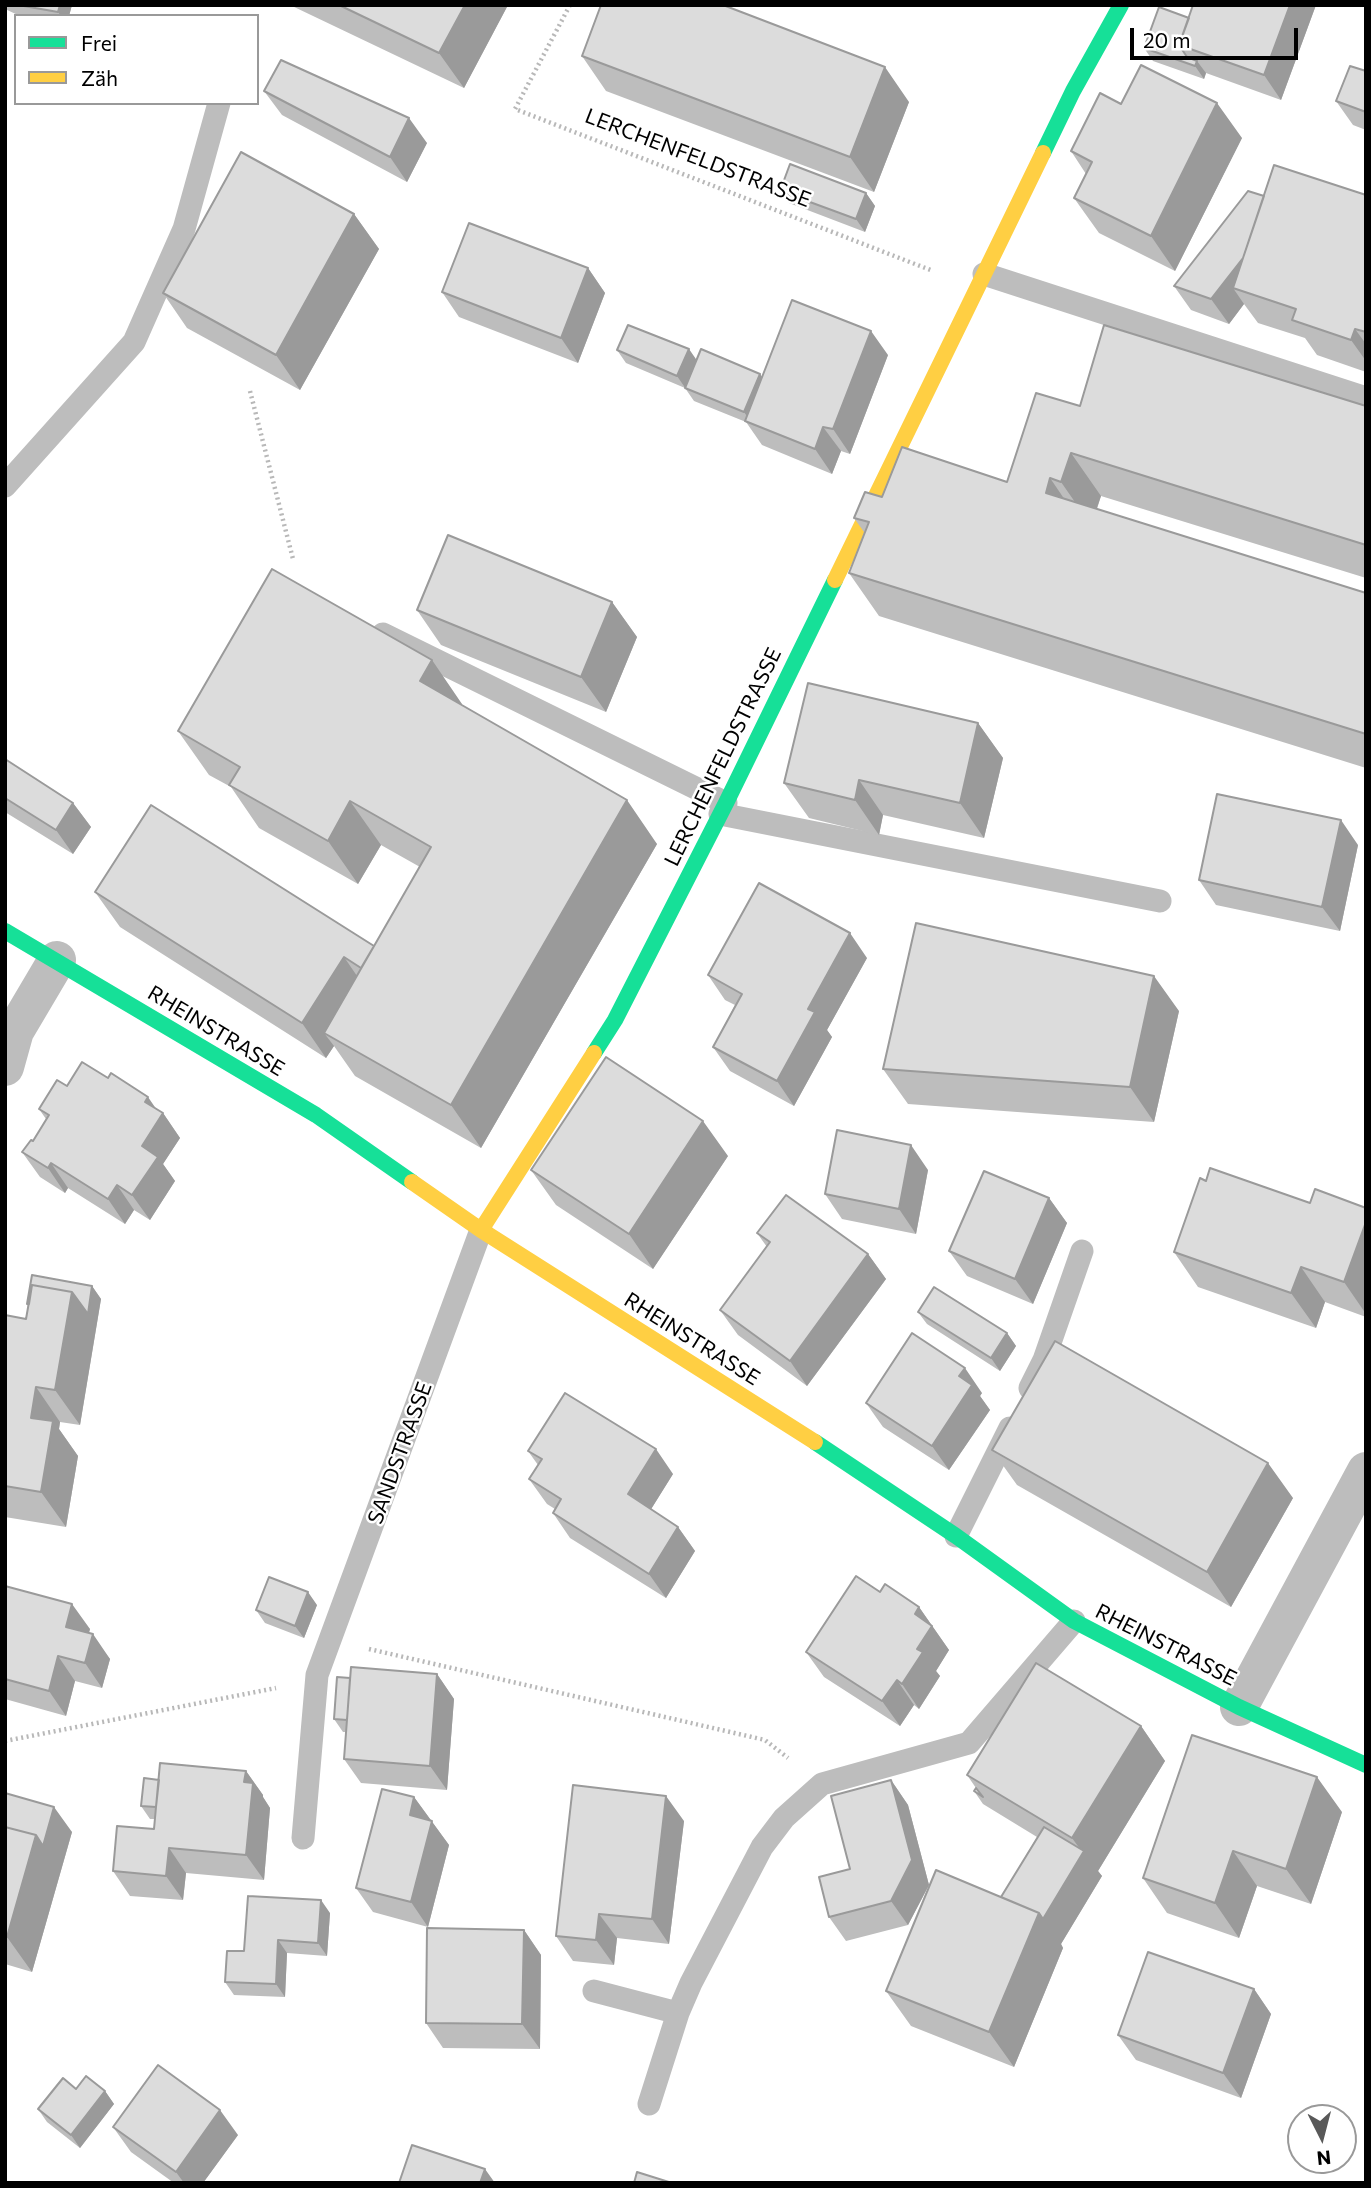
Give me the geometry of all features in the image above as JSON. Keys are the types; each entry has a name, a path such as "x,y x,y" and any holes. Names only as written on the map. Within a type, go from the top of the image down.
{"street":[{"name":"LERCHENFELDSTRASSE","path":"481,1230 615,1020 723,808 1073,91 1121,5"},
{"name":"RHEINSTRASSE","path":"5,931 316,1115 481,1230 811,1439 956,1536 1074,1621 1239,1707 1366,1765"},
{"path":"5,1067 15,1031 57,960"},
{"path":"1239,1707 1366,1471"}],"lane":[{"path":"5,486 134,342 184,229 218,105"},
{"path":"980,281 1366,398"},
{"path":"367,626 723,808 1160,901"},
{"name":"SANDSTRASSE","path":"303,1838 317,1675 481,1230"},
{"path":"956,1536 1044,1360 1082,1251"},
{"path":"649,2104 678,2012 691,1983 762,1847 785,1818 822,1784 969,1743 1074,1621"},
{"path":"594,1991 678,2012"}],"path":[{"name":"LERCHENFELDSTRASSE","path":"570,5 515,109 980,281"},
{"path":"250,391 293,559"},
{"path":"331,1640 765,1740 822,1784"},
{"path":"5,1741 262,1692 317,1675"}],"building":[{"path":"18,5 60,5 58,12"},
{"path":"339,5 465,5 439,53"},
{"path":"601,5 723,5 885,67 850,157 582,56"},
{"path":"1193,5 1290,5 1264,75 1179,45"},
{"path":"1159,7 1189,18 1179,45 1187,57 1197,61 1195,66 1144,48"},
{"path":"281,60 409,118 390,157 264,91"},
{"path":"1141,65 1217,103 1151,236 1074,198 1092,162 1071,151 1100,93 1121,104"},
{"path":"1350,66 1366,71 1366,112 1336,101"},
{"path":"241,152 354,214 276,355 163,293"},
{"path":"790,164 866,193 856,219 780,191"},
{"path":"1274,165 1366,195 1366,332 1355,329 1351,340 1292,320 1296,309 1233,288"},
{"path":"1248,191 1264,196 1243,258 1211,299 1174,286"},
{"path":"469,223 588,268 561,338 442,292"},
{"path":"792,300 871,331 833,429 823,427 815,449 745,421"},
{"path":"628,325 689,349 677,376 617,350"},
{"path":"1104,325 1366,406 1366,545 1071,453 1061,482 1050,478 1046,493 1366,593 1366,734 849,573 869,522 854,518 865,492 882,497 902,447 1007,482 1036,393 1080,406"},
{"path":"701,349 760,374 744,412 685,388"},
{"path":"448,535 612,602 581,677 417,610"},
{"path":"272,569 432,660 420,681 627,800 451,1105 324,1033 431,847 350,801 328,841 229,785 240,767 178,731"},
{"path":"808,683 978,723 960,803 859,780 855,800 784,783"},
{"path":"5,759 73,803 56,830 5,798"},
{"path":"1217,794 1341,820 1322,907 1199,880"},
{"path":"151,805 374,946 361,968 344,957 302,1023 95,892"},
{"path":"759,883 850,933 808,1009 815,1012 777,1081 713,1047 742,994 708,975"},
{"path":"916,923 1154,976 1130,1087 883,1069"},
{"path":"606,1057 703,1121 629,1234 531,1170"},
{"path":"82,1062 108,1078 111,1073 148,1097 145,1102 163,1113 142,1146 158,1157 132,1195 117,1185 108,1199 51,1163 48,1168 22,1152 31,1140 33,1141 49,1115 39,1109 57,1080 67,1086"},
{"path":"837,1130 911,1145 899,1209 825,1194"},
{"path":"1210,1168 1310,1203 1315,1189 1366,1208 1366,1222 1344,1282 1301,1267 1291,1293 1174,1252 1200,1178 1206,1181"},
{"path":"984,1171 1049,1198 1015,1279 949,1251"},
{"path":"786,1195 868,1254 790,1361 720,1310 770,1242 757,1233"},
{"path":"32,1275 92,1286 88,1314 72,1292 32,1285 27,1304"},
{"path":"32,1285 72,1292 55,1390 36,1387 31,1418 53,1421 41,1492 5,1486 5,1315 26,1319"},
{"path":"934,1287 1007,1333 991,1358 918,1312"},
{"path":"912,1333 965,1368 959,1376 972,1385 932,1446 866,1403"},
{"path":"1055,1341 1268,1463 1207,1572 992,1450"},
{"path":"565,1393 656,1449 628,1494 678,1527 649,1574 553,1513 561,1499 529,1479 542,1459 528,1451"},
{"path":"856,1576 880,1592 885,1584 919,1607 915,1614 932,1626 917,1649 923,1652 902,1684 897,1680 882,1701 806,1652"},
{"path":"269,1577 308,1592 295,1626 256,1610"},
{"path":"5,1586 72,1604 66,1627 93,1634 85,1663 58,1656 49,1691 5,1679"},
{"path":"1036,1663 1141,1726 1072,1838 967,1775"},
{"path":"351,1667 437,1674 430,1766 344,1759"},
{"path":"337,1677 350,1678 347,1720 334,1719"},
{"path":"1192,1735 1317,1777 1286,1869 1233,1851 1215,1903 1143,1878"},
{"path":"160,1763 246,1771 244,1782 253,1783 246,1855 169,1848 166,1876 113,1871 117,1826 154,1829"},
{"path":"144,1778 159,1780 156,1807 141,1806"},
{"path":"891,1780 912,1860 891,1901 829,1917 819,1877 850,1869 831,1796"},
{"path":"573,1785 666,1796 652,1919 599,1914 596,1940 556,1936"},
{"path":"382,1789 414,1797 410,1815 432,1821 411,1902 356,1888"},
{"path":"5,1793 54,1807 43,1846 36,1835 5,1827"},
{"path":"5,1827 36,1835 7,1937 5,1936"},
{"path":"1044,1827 1084,1851 1043,1919 1039,1913 1001,1897"},
{"path":"936,1870 1039,1913 989,2032 886,1991"},
{"path":"248,1896 321,1900 318,1943 278,1940 276,1984 225,1982 227,1951 244,1951"},
{"path":"427,1928 524,1930 522,2024 426,2023"},
{"path":"1148,1952 1254,1989 1223,2073 1118,2035"},
{"path":"158,2065 220,2110 176,2172 113,2127"},
{"path":"86,2076 105,2091 71,2135 38,2109 63,2078 76,2089"},
{"path":"412,2145 485,2169 480,2183 399,2183"},
{"path":"637,2172 672,2183 634,2183"}],"traffic: fast":[{"path":"1043,153 1073,91 1121,5"},
{"path":"594,1053 615,1020 726,803 835,580"},
{"path":"5,931 316,1115 412,1182"},
{"path":"815,1442 956,1536 1074,1621 1239,1707 1366,1765"}],"traffic: slow":[{"path":"835,580 1043,153"},
{"path":"481,1230 594,1053"},
{"path":"412,1182 481,1230 815,1442"}]}
